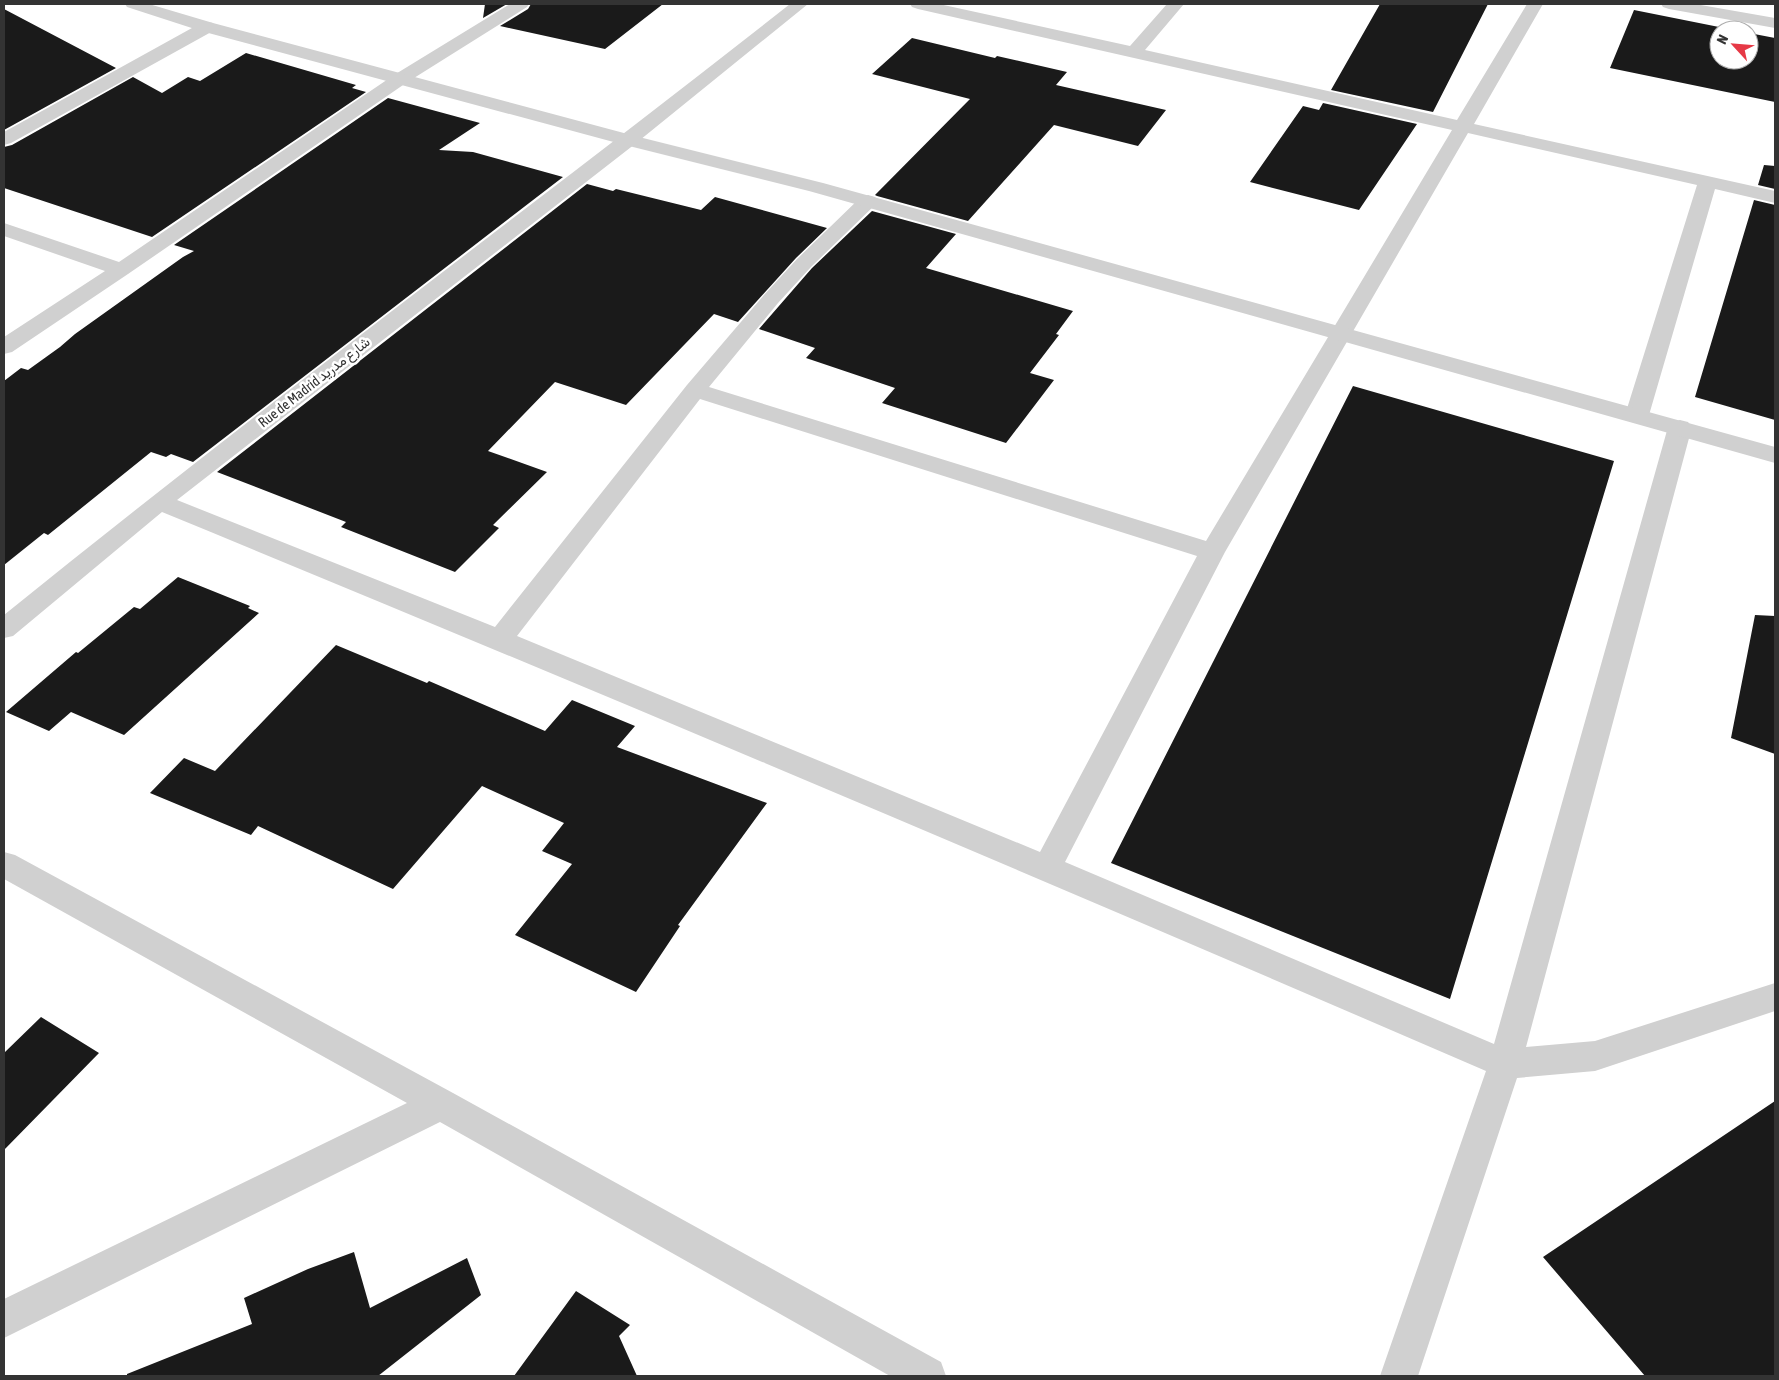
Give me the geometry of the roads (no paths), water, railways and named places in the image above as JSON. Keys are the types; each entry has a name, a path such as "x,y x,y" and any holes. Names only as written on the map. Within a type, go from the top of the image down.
{"street":[{"path":"4,347 121,270 400,79 521,4"},
{"name":"Rue de Madrid شارع مدريد","path":"4,629 159,502 628,140 800,4"},
{"path":"918,4 1775,198"},
{"path":"1134,52 1176,4"},
{"path":"1047,868 1212,552 1535,4"},
{"path":"1669,4 1775,24"},
{"path":"146,5 207,27 868,202 1775,455"},
{"path":"4,138 207,27"},
{"path":"1637,415 1708,182"},
{"path":"500,640 695,390 771,299 804,263 868,202"},
{"path":"4,229 121,270"},
{"path":"695,390 1212,552"},
{"path":"1399,1376 1506,1064 1680,427"},
{"path":"159,502 500,640 1047,868 1506,1064 1595,1056 1775,997"},
{"path":"4,864 441,1104 927,1376"},
{"path":"4,1319 441,1104"}]}
